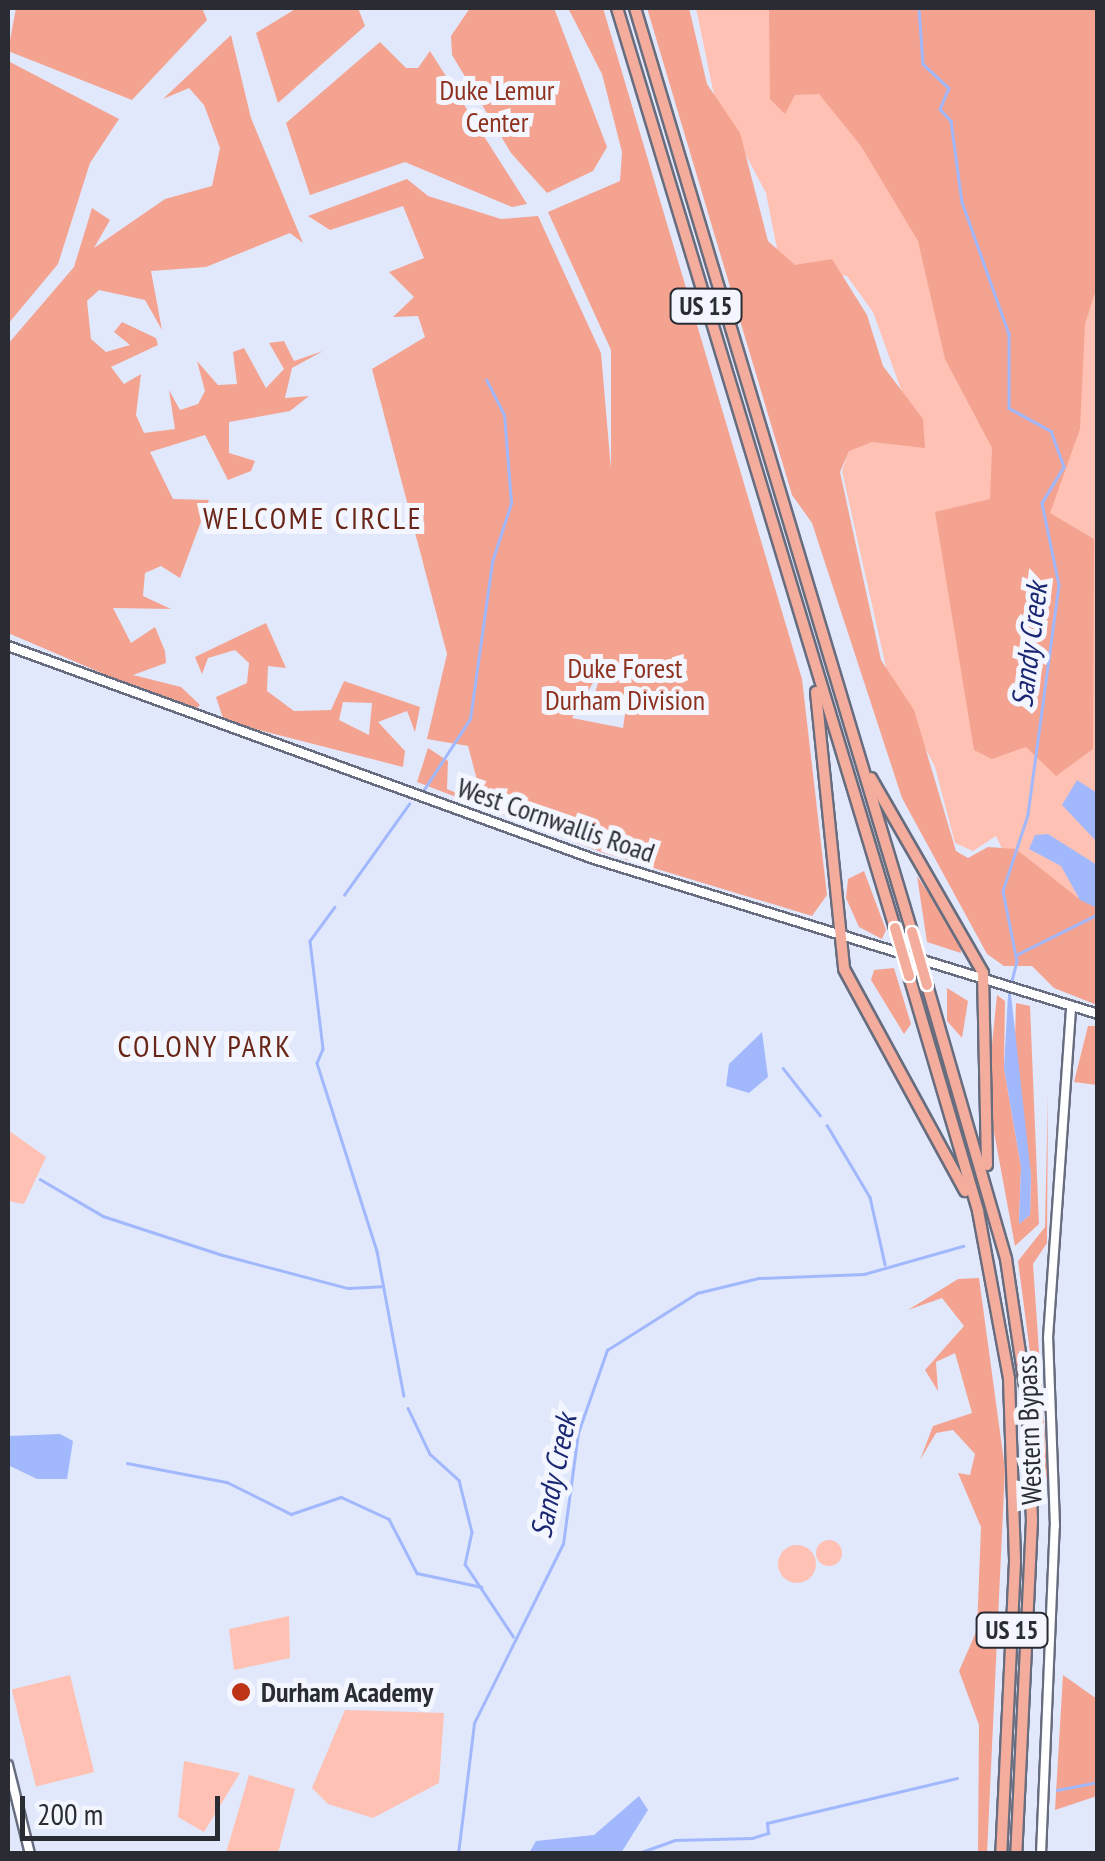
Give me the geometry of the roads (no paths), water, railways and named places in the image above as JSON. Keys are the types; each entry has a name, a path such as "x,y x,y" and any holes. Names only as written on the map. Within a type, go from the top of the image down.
{"highway":[{"name":"US 15","path":"618,8 978,1211 1015,1449 1001,1854"},
{"name":"US 15","path":"635,8 998,1227 1032,1473 1016,1854"},
{"path":"796,603 830,769 835,935 855,993 978,1211"},
{"path":"860,760 966,931 985,980 982,1135 998,1227"}],"street":[{"name":"West Cornwallis Road","path":"8,646 214,726 835,935 1098,1014"},
{"name":"Western Bypass","path":"1041,1854 1055,1526 1048,1338 1071,1006"},
{"path":"8,1765 30,1854"}],"water":[{"path":"1077,780 1097,793 1097,842 1062,805"},
{"path":"1048,834 1097,865 1097,908 1080,900 1061,866 1029,849 1035,835"},
{"path":"1009,977 1031,1175 1030,1215 1019,1224 1021,1167 1004,1068"},
{"path":"762,1032 768,1077 749,1093 726,1086 729,1064"},
{"path":"60,1434 73,1441 67,1479 37,1479 8,1465 8,1436"},
{"path":"639,1796 648,1810 621,1853 529,1853 536,1841 594,1835"}],"waterway":[{"name":"Sandy Creek","path":"919,8 923,64 949,88 940,109 951,121 962,202 1009,334 1009,408 1051,431 1064,467 1042,503 1059,585 1028,815 1003,891 1017,961 1012,981"},
{"path":"423,791 470,719 492,562 511,503 504,415 486,380"},
{"path":"344,895 409,804"},
{"path":"335,907 310,941 323,1049 317,1063 377,1251 404,1396"},
{"path":"1016,955 1098,914"},
{"path":"783,1068 820,1115"},
{"path":"827,1125 870,1197 885,1264"},
{"path":"40,1179 103,1216 219,1254 348,1288 382,1286"},
{"name":"Sandy Creek","path":"458,1854 474,1723 563,1544 578,1433 607,1350 697,1293 759,1278 864,1274 963,1246"},
{"path":"408,1408 430,1454 459,1480 472,1532 465,1564 513,1636"},
{"path":"127,1463 227,1482 291,1514 341,1497 389,1519 417,1573 482,1587"},
{"path":"636,1854 675,1840 752,1838 768,1833 767,1823 957,1778"},
{"path":"1057,1790 1098,1782"}],"place":[{"name":"Durham Academy","path":"241,1692"}],"district":[{"name":"WELCOME CIRCLE","path":"313,518"},
{"name":"COLONY PARK","path":"205,1046"}],"park label":[{"name":"Duke Lemur Center","path":"497,106"},
{"name":"Duke Forest Durham Division","path":"625,684"}]}
